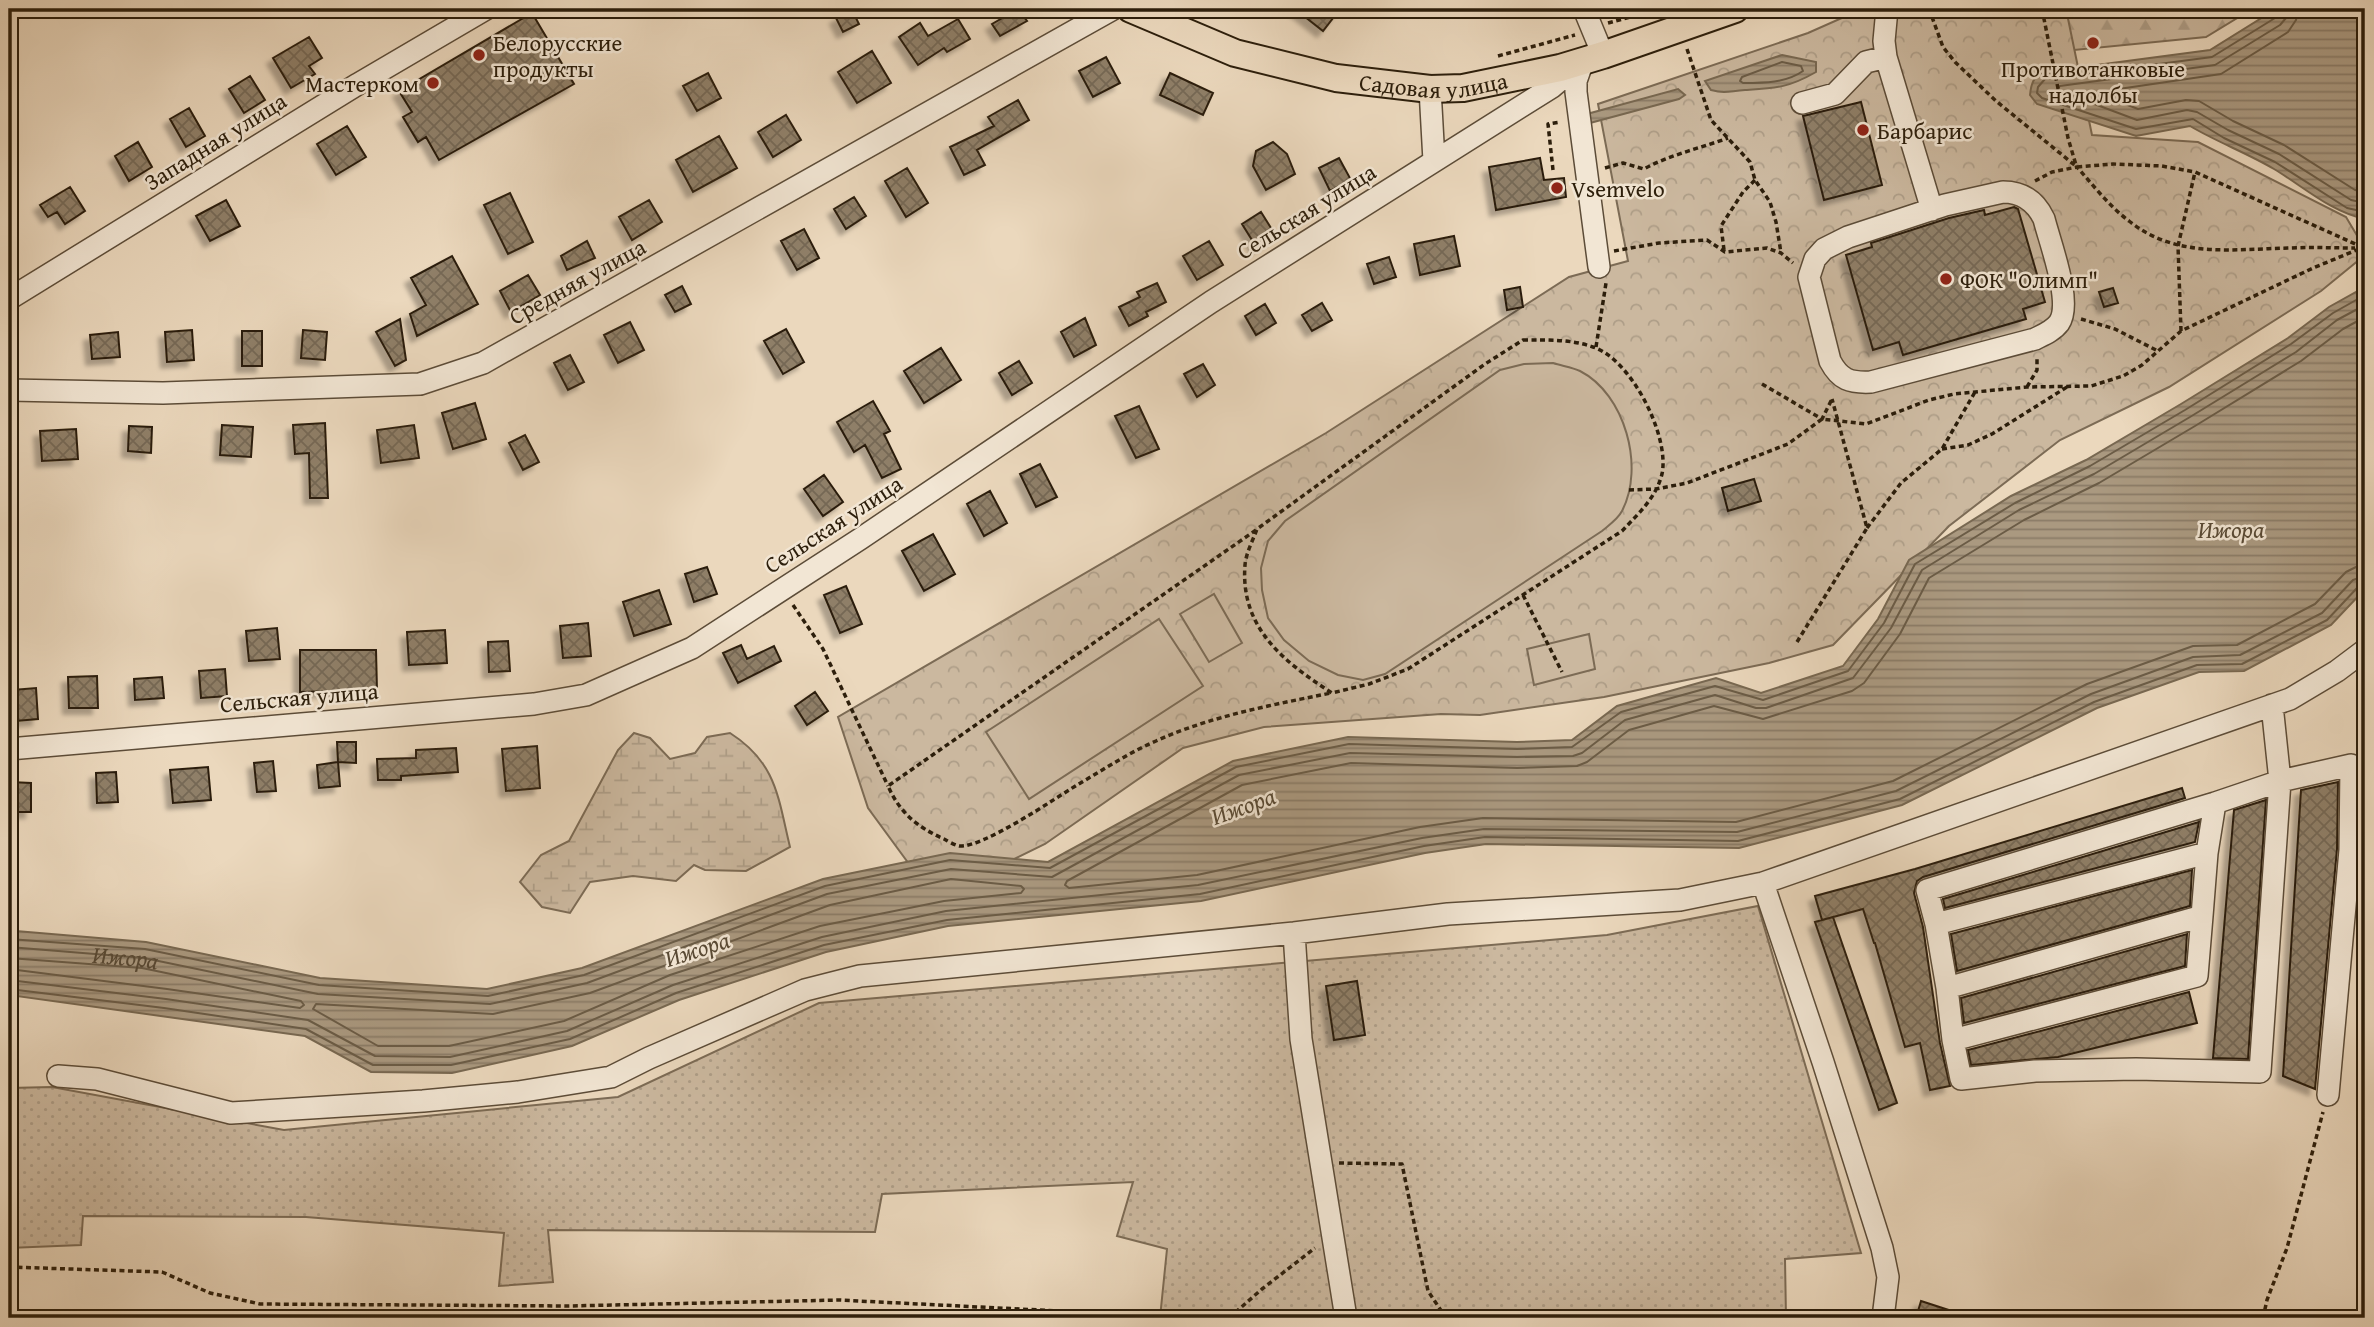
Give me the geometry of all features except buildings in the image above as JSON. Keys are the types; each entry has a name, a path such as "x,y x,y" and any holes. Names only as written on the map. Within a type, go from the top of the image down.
{"main road":[{"name":"Садовая улица","path":"1131,9 1235,53 1336,78 1430,89 1463,88 1560,68 1735,9"}],"street":[{"name":"Западная улица","path":"9,299 358,84 486,9"},
{"name":"Средняя улица","path":"9,390 163,393 420,384 458,372 483,363 612,292 1113,9"},
{"path":"1887,9 1884,41 1886,57 1932,209"},
{"path":"1588,19 1593,58 1576,81 1576,92 1602,260"},
{"path":"1802,103 1835,93 1866,62 1886,57"},
{"name":"Сельская улица","path":"9,749 534,704 586,695 692,648 1211,302 1552,87 1593,58"},
{"path":"1430,89 1434,161"},
{"path":"2015,192 2039,208 2044,219 2064,303 2060,322 2052,331 2035,338 1871,382 1853,383 1836,374 1830,361 1809,277 1815,259 1824,249 1848,237 1932,209 2015,192"},
{"path":"58,1076 97,1079 231,1113 518,1092 611,1077 805,990 860,976 1294,933 1448,914 1680,900 1763,883 2290,699 2337,671 2365,650"},
{"path":"2272,705 2280,781 2260,1072 2136,1069 2035,1071 1961,1079 1936,924 1927,890 2280,781 2351,765 2350,850 2328,1095"},
{"path":"1953,1040 2197,976 2207,853 2215,803"},
{"path":"1936,924 2207,853"},
{"path":"1763,883 1882,1248 1888,1277 1883,1318"},
{"path":"1947,988 2202,916"},
{"path":"1294,933 1301,1039 1346,1318"}],"path":[{"path":"1631,16 1634,9"},
{"path":"1487,59 1588,19 1631,16 1660,9"},
{"path":"1929,9 1943,47 1955,62 1996,101 2077,167 2130,222 2156,238 2178,246 2249,251 2365,248"},
{"path":"2042,9 2068,138 2077,167"},
{"path":"1602,260 1659,243 1707,240 1724,252 1767,248 1781,253 1770,202 1755,180 1750,162 1712,120 1687,49"},
{"path":"1553,170 1548,124 1567,122"},
{"path":"1603,169 1623,163 1644,169 1661,159 1728,138"},
{"path":"2015,192 2052,172 2077,167 2113,164 2162,166 2195,172 2365,248"},
{"path":"2181,331 2178,246 2195,172"},
{"path":"1724,252 1721,226 1743,192 1755,180"},
{"path":"1762,384 1822,419 1866,424 1929,400 1975,392 2027,387 2091,386 2123,376 2142,365 2181,331 2314,268 2365,248"},
{"path":"2062,314 2115,329 2158,352"},
{"path":"2027,387 2037,370 2035,338"},
{"path":"782,589 823,649 895,803 909,820 958,846 977,842 1159,739 1208,721 1369,684 1408,669 1622,531 1645,508 1662,472 1660,436 1643,398 1624,369 1596,348 1563,341 1523,340 1485,364 1257,528 888,786"},
{"path":"1629,490 1656,489 1687,483 1788,444 1822,419 1844,380"},
{"path":"1942,449 1968,445 1992,434 2068,386"},
{"path":"1797,642 1867,528 1901,483 1942,449 1975,392"},
{"path":"1832,399 1867,528"},
{"path":"1257,528 1245,562 1246,599 1262,635 1297,670 1332,692"},
{"path":"1523,595 1562,672"},
{"path":"2263,1318 2287,1248 2328,1095"},
{"path":"1322,1163 1402,1164 1428,1291 1446,1318"},
{"path":"1229,1318 1333,1234"},
{"path":"9,1267 162,1272 211,1293 260,1304 569,1306 839,1300 1200,1318"}],"green space":[{"path":"1862,9 2066,9 2092,135 2198,142 2346,217 2365,249 2365,255 2321,291 2169,387 2060,440 1949,526 1833,645 1769,663 1604,697 1480,715 1441,714 1264,727 1183,748 1045,844 934,898 868,808 838,717 1326,433 1569,277 1628,261 1598,104 1808,33"},
{"path":"2049,9 2252,9 2206,37 2064,51"},
{"path":"1553,363 1580,371 1596,382 1609,396 1619,414 1631,453 1631,474 1629,493 1616,519 1602,531 1385,674 1363,680 1338,675 1309,661 1284,640 1268,618 1261,568 1268,541 1285,521 1500,370 1524,364"},
{"path":"1214,594 1242,643 1209,662 1180,614"},
{"path":"1159,619 1203,686 1029,799 986,732"},
{"path":"1589,634 1595,669 1534,685 1527,649"},
{"path":"634,733 650,738 670,759 695,753 707,737 730,733 758,757 766,769 778,797 790,847 746,871 705,870 694,865 676,881 633,876 590,882 570,913 542,907 520,882 541,855 569,841 618,750"},
{"path":"1758,906 1861,1253 1785,1259 1786,1318 1160,1318 1167,1249 1117,1236 1133,1182 882,1194 875,1232 548,1230 553,1282 499,1286 504,1233 306,1217 83,1216 81,1245 9,1248 9,1088 52,1087 284,1130 618,1097 819,1003 1607,935"}],"water":[{"path":"2276,9 2365,9 2365,219 2329,205 2274,169 2190,126 2136,136 2037,104 2030,95 2033,81 2044,72 2210,50"},
{"path":"1782,55 1816,62 1816,72 1782,86 1728,92 1711,90 1705,81"},
{"path":"1678,89 1685,95 1679,99 1590,123 1587,114"},
{"name":"Ижора","path":"2365,287 2365,589 2331,625 2244,671 2199,672 2097,708 1902,805 1739,848 1486,844 1425,853 1201,901 948,926 826,952 679,1000 572,1046 452,1073 371,1072 305,1036 9,995 9,932 16,931 146,942 320,978 487,989 582,968 823,879 950,853 1048,862 1233,761 1348,737 1517,742 1572,740 1617,706 1716,678 1761,693 1843,666 1878,619 1909,560 2011,496 2086,460 2181,404 2288,338 2329,307"}],"place":[{"name":"Противотанковые надолбы","path":"2093,43"},
{"name":"Белорусские продукты","path":"479,55"},
{"name":"Мастерком","path":"433,83"},
{"name":"Барбарис","path":"1863,130"},
{"name":"Vsemvelo","path":"1557,188"},
{"name":"ФОК \"Олимп\"","path":"1946,279"}]}
